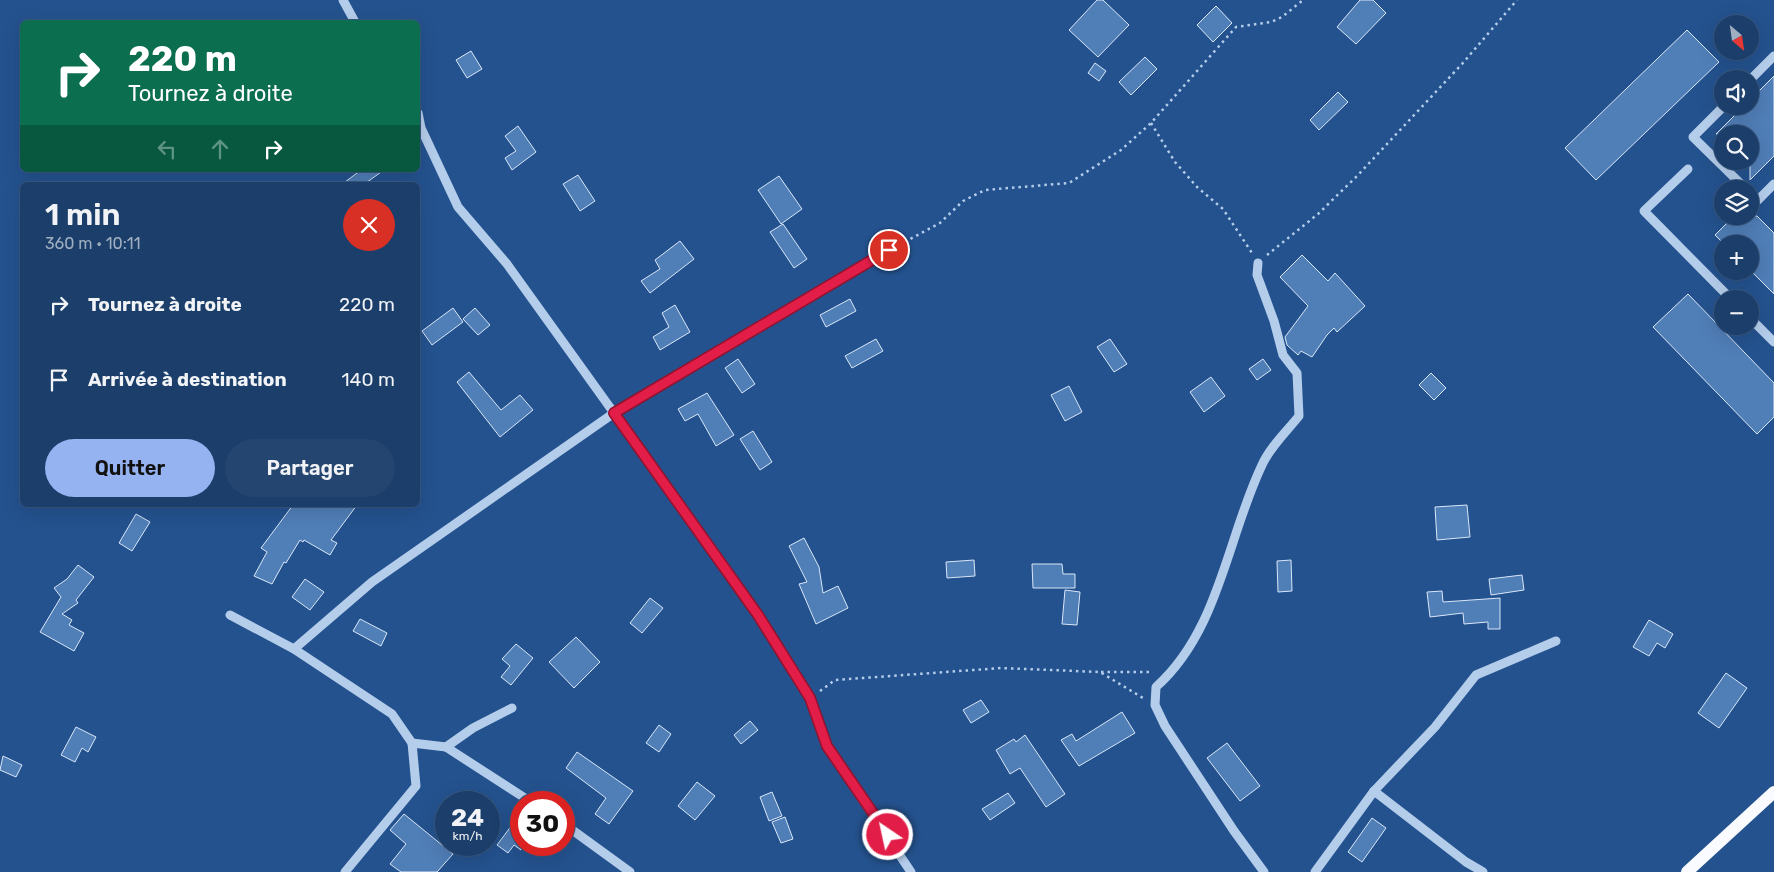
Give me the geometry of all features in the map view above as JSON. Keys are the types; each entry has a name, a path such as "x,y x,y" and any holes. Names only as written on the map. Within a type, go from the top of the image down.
{"main road":[{"path":"1687,872 1774,792"}],"street":[{"path":"343,0 354,20"},
{"path":"1759,71 1774,56"},
{"path":"1715,115 1693,137 1737,180"},
{"path":"420,123 458,207 507,264 758,615 810,698 827,746 911,872"},
{"path":"1688,168 1644,211 1722,290"},
{"path":"1759,199 1773,187"},
{"path":"294,649 372,582 614,413 889,250"},
{"path":"1258,263 1257,276 1274,320 1283,355 1297,373 1299,416 1263,462 1205,619 1174,672 1156,687 1155,705 1165,726 1264,872"},
{"path":"1759,327 1774,342"},
{"path":"230,615 294,649 392,714 412,744 416,786 345,872"},
{"path":"1315,872 1374,791 1435,726 1476,675 1556,641"},
{"path":"446,747 473,728 512,708"},
{"path":"412,744 446,747 514,791"},
{"path":"1374,791 1466,862 1484,872"},
{"path":"575,832 630,872"}],"path":[{"path":"889,250 940,223 963,201 985,190 1069,183 1121,150 1151,123 1236,27 1271,22 1282,17 1303,0"},
{"path":"1151,123 1175,162 1197,187 1223,209 1258,263 1318,214 1357,176 1462,64 1517,0"},
{"path":"810,698 835,680 1001,668 1100,672 1174,672"},
{"path":"1100,672 1155,705"}],"building":[{"path":"1097,0 1103,0 1129,25 1098,57 1069,30"},
{"path":"1360,0 1373,0 1386,13 1356,44 1337,27"},
{"path":"1216,6 1232,23 1213,42 1197,25"},
{"path":"1687,30 1714,57 1714,60 1719,62 1596,180 1565,148"},
{"path":"471,51 482,69 467,78 456,60"},
{"path":"1145,57 1157,69 1131,95 1119,82"},
{"path":"1095,63 1106,71 1099,81 1088,73"},
{"path":"1774,76 1774,156 1750,180 1750,170 1759,170 1759,125 1725,125 1735,115 1759,115 1759,91"},
{"path":"1338,92 1348,102 1319,130 1310,120"},
{"path":"518,126 536,152 512,170 505,158 516,151 505,136"},
{"path":"358,172 381,172 367,182 345,182"},
{"path":"578,175 595,201 580,211 563,184"},
{"path":"779,176 802,209 781,224 758,190"},
{"path":"1759,218 1774,233 1774,294 1759,279 1759,235 1715,235 1725,225 1759,225"},
{"path":"783,224 807,259 794,268 770,232"},
{"path":"680,241 694,259 650,293 641,281 660,269 655,260"},
{"path":"1302,255 1328,281 1335,273 1365,306 1337,332 1334,328 1312,357 1301,351 1298,355 1287,345 1285,337 1308,306 1280,277"},
{"path":"1688,294 1714,321 1714,335 1728,335 1774,383 1774,417 1757,434 1653,327"},
{"path":"850,299 856,311 826,327 820,315"},
{"path":"675,305 690,332 660,350 653,337 669,327 662,313"},
{"path":"453,308 463,322 432,345 422,331"},
{"path":"475,308 490,325 478,335 463,319"},
{"path":"876,339 883,351 852,368 845,356"},
{"path":"1110,339 1127,364 1114,372 1097,347"},
{"path":"738,359 755,384 742,393 725,368"},
{"path":"1263,359 1271,370 1257,380 1249,369"},
{"path":"469,372 501,410 520,395 533,410 500,437 457,382"},
{"path":"1431,373 1446,388 1434,400 1419,385"},
{"path":"1211,377 1225,396 1204,412 1190,392"},
{"path":"1069,386 1082,412 1065,421 1051,395"},
{"path":"707,393 734,435 716,446 698,414 685,421 678,409"},
{"path":"753,431 772,462 760,470 740,439"},
{"path":"1467,505 1470,537 1437,540 1435,507"},
{"path":"292,507 356,507 331,540 337,543 330,555 304,540 303,542 300,540 286,563 284,562 272,584 254,576 267,552 261,548"},
{"path":"136,514 150,522 132,551 119,543"},
{"path":"804,538 819,567 823,593 838,586 848,608 816,624 799,584 807,582 789,546"},
{"path":"974,560 975,576 947,578 946,562"},
{"path":"1291,560 1292,591 1278,592 1277,561"},
{"path":"1032,564 1062,564 1063,574 1075,574 1075,588 1033,588"},
{"path":"78,565 94,577 76,600 78,603 62,614 72,620 69,625 84,633 74,651 40,632 61,597 54,588 67,579"},
{"path":"1522,575 1524,590 1491,595 1489,579"},
{"path":"305,579 324,592 310,610 292,597"},
{"path":"1065,590 1080,592 1077,625 1062,624"},
{"path":"1442,591 1443,602 1500,598 1500,629 1488,629 1488,622 1464,624 1463,613 1430,617 1427,592"},
{"path":"650,598 663,608 642,633 630,623"},
{"path":"360,619 387,633 381,646 353,631"},
{"path":"1649,620 1673,634 1665,648 1657,643 1649,656 1633,647"},
{"path":"576,637 600,662 574,688 549,662"},
{"path":"516,644 533,658 511,685 501,677 510,666 502,659"},
{"path":"1726,673 1747,688 1719,728 1698,713"},
{"path":"981,700 989,712 971,723 963,710"},
{"path":"1122,712 1135,733 1079,766 1061,740 1072,734 1076,741"},
{"path":"750,721 758,730 741,744 734,735"},
{"path":"659,725 671,734 659,752 646,743"},
{"path":"76,727 96,737 88,752 82,748 75,762 61,755"},
{"path":"1025,735 1065,794 1046,807 1020,768 1010,774 996,750 1014,739 1016,742"},
{"path":"1227,743 1260,786 1240,801 1207,758"},
{"path":"577,752 633,791 609,824 595,814 606,798 566,768"},
{"path":"3,756 22,765 16,777 0,770"},
{"path":"697,782 715,796 695,820 678,806"},
{"path":"772,792 782,816 769,821 760,797"},
{"path":"1008,793 1015,803 990,820 982,809"},
{"path":"404,814 435,839 435,856 451,856 437,872 401,872 390,864 406,844 390,830"},
{"path":"785,817 793,839 781,843 772,822"},
{"path":"1372,818 1386,828 1362,862 1348,852"},
{"path":"510,828 510,850 508,853 500,847 500,841"}],"route":[{"path":"888,835 827,746 810,698 758,615 614,413 889,250"}]}
